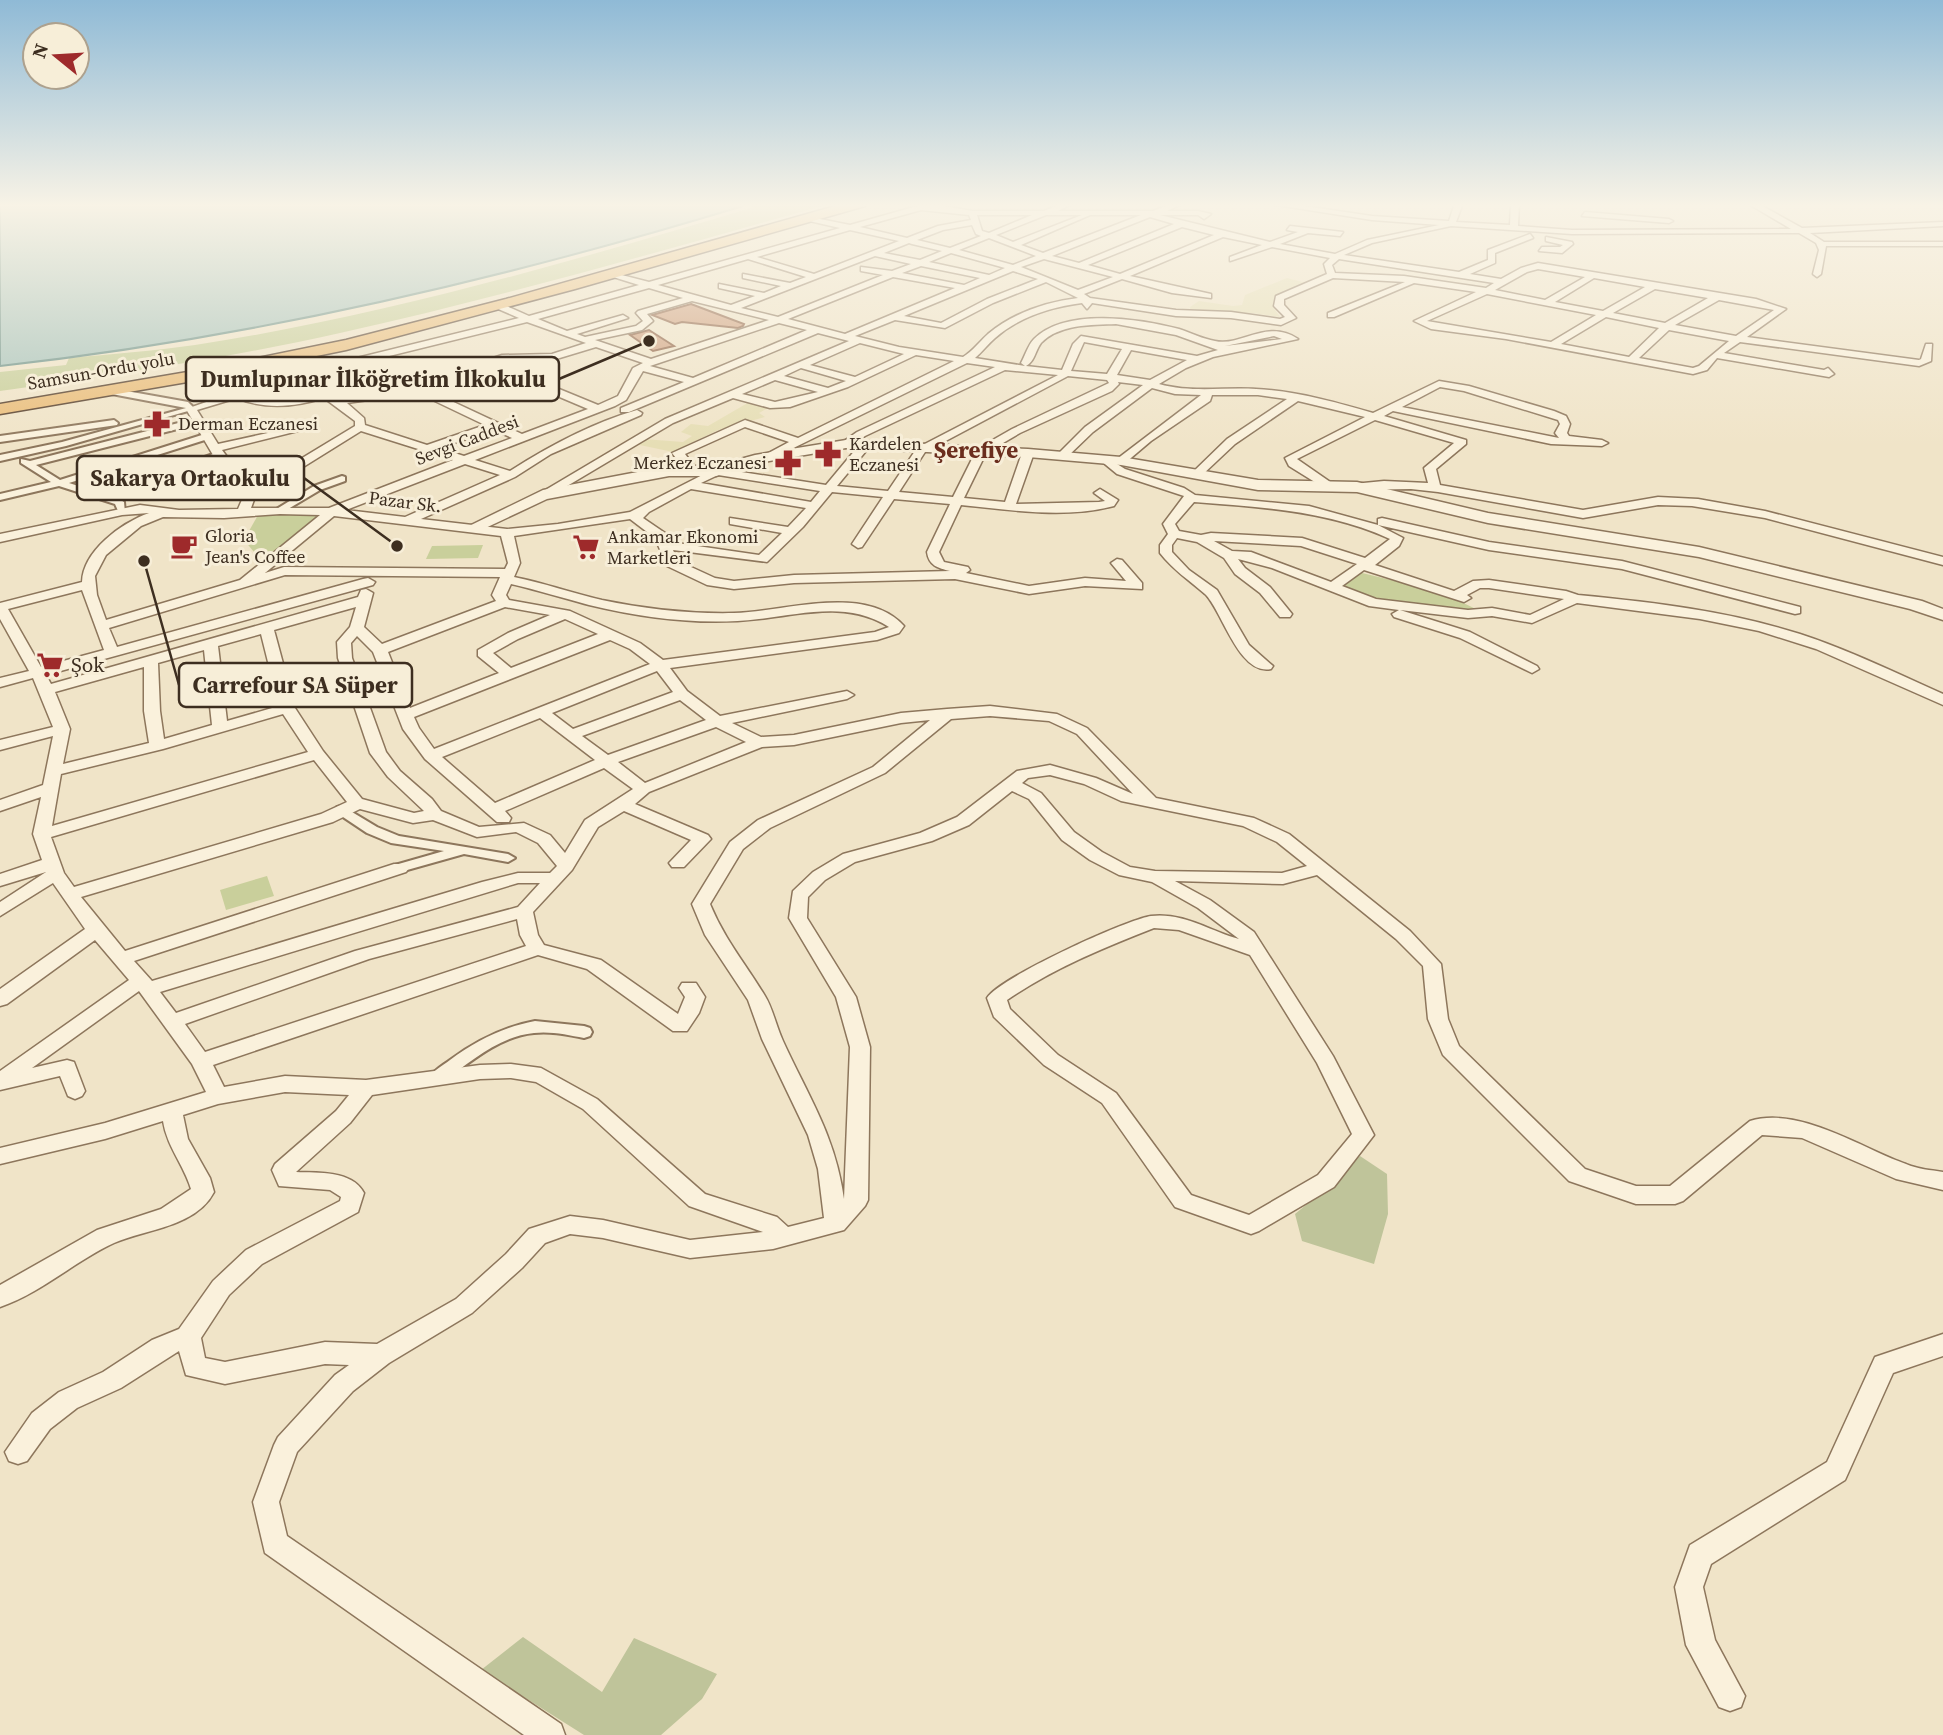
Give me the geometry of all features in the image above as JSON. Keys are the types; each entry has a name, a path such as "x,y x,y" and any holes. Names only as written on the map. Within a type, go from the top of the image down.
{"highway":[{"name":"Samsun-Ordu yolu","path":"0,396 201,365 337,338 547,284"},
{"name":"Samsun-Ordu yolu","path":"0,409 220,370 420,326 577,284"}],"street":[{"path":"644,284 913,353 998,365 1067,368"},
{"path":"0,457 191,409 304,374 529,320 651,284"},
{"path":"783,284 788,285"},
{"path":"646,364 778,320 864,284"},
{"path":"890,284 911,289"},
{"path":"947,284 963,287"},
{"path":"847,336 971,284"},
{"path":"891,316 942,326 990,301 1033,284"},
{"path":"1056,284 1084,296 1153,311 1231,315 1281,322 1291,318 1279,306 1279,298 1311,284"},
{"path":"767,457 974,355 992,335 1032,312 1084,296 1109,284"},
{"path":"1135,284 1182,298"},
{"path":"1145,284 1208,296"},
{"path":"1331,315 1406,284"},
{"path":"1435,284 1486,291 1735,339 1919,363 1926,361 1929,345"},
{"path":"1499,284 1419,321 1431,326 1693,371 1703,368 1735,339 1781,309 1764,303 1642,284"},
{"path":"1546,303 1579,284"},
{"path":"732,308 788,285"},
{"path":"722,286 763,295"},
{"path":"1552,345 1653,286"},
{"path":"952,292 1032,312"},
{"path":"927,293 939,297"},
{"path":"1084,296 1087,320"},
{"path":"1630,360 1667,327 1717,297"},
{"path":"584,340 639,328 648,321 641,313 694,298"},
{"path":"499,306 693,382"},
{"path":"566,334 623,318"},
{"path":"1026,363 1029,348 1041,336 1069,323 1087,320 1164,329 1217,345 1228,352"},
{"path":"420,326 449,341"},
{"path":"407,521 511,475 547,452 635,413 693,382 818,329"},
{"path":"1063,456 1087,429 1150,385 1198,359 1293,339 1273,333 1217,345"},
{"path":"858,544 921,450 1050,385 1067,368 1081,339 1198,359"},
{"path":"472,528 543,495 651,432 663,420 859,340"},
{"path":"239,395 253,401 277,404 408,373 487,363 502,358 553,357 597,344"},
{"path":"1111,377 1128,346"},
{"path":"695,349 707,354"},
{"path":"732,394 770,405 800,400 855,380 913,353"},
{"path":"1715,355 1783,368 1829,374 1828,371"},
{"path":"720,359 732,365"},
{"path":"487,363 602,407 635,413"},
{"path":"998,365 1026,363 1067,368 1207,394 1229,391 1297,397 1462,442 1430,468 1435,486"},
{"name":"Sevgi Caddesi","path":"331,512 622,398 637,370 646,364"},
{"path":"800,365 855,380"},
{"path":"846,444 861,434 1001,368 998,365"},
{"path":"220,370 253,390"},
{"path":"338,401 420,390 511,373"},
{"path":"774,376 826,391"},
{"path":"978,579 976,572 940,565 934,559 933,552 981,451 1016,431 1108,389 1114,384 1111,377"},
{"path":"1330,486 1293,464 1291,458 1431,387 1447,384 1562,418 1565,424 1561,433 1570,441"},
{"path":"749,387 787,399 800,400"},
{"path":"104,390 188,405 217,452 250,495"},
{"path":"420,390 521,438"},
{"path":"324,393 360,420 360,427"},
{"path":"1113,461 1206,399 1207,394"},
{"path":"1197,474 1229,442 1297,397"},
{"path":"1392,408 1551,441 1602,443"},
{"path":"0,439 68,427 157,418"},
{"path":"28,464 198,421"},
{"path":"690,478 678,453 745,424 797,441"},
{"path":"429,448 494,426"},
{"path":"111,499 217,452 309,427"},
{"path":"243,512 250,495 360,427 511,475"},
{"path":"651,432 672,435"},
{"path":"0,497 59,483 208,436"},
{"path":"0,439 28,464 59,483 119,502 119,512 124,520 134,523"},
{"path":"0,538 140,509 166,513 281,509 331,512 507,533 558,528 633,515 690,478 767,457 846,444 1063,456 1113,461 1258,485 1435,486 1527,507 1590,515 1671,500 1781,517 1943,561"},
{"path":"754,584 750,578 751,573 762,559 831,489 865,445"},
{"path":"1009,507 1028,453"},
{"path":"1113,461 1117,471 1178,488 1191,498 1309,510 1489,545 1622,565 1795,610"},
{"path":"543,495 669,471 813,506"},
{"path":"716,471 751,480 1009,507 1099,506 1110,503 1112,500 1100,493"},
{"path":"281,509 317,488 342,479"},
{"path":"1357,487 1488,518 1699,552 1916,605 1943,615"},
{"path":"1174,534 1169,524 1191,498"},
{"path":"643,511 636,519 661,536 672,563 687,573 712,582 734,585 794,579 955,575 1029,590 1085,582 1137,586 1117,563"},
{"path":"246,582 331,512"},
{"path":"1346,517 1358,512 1523,545"},
{"path":"112,653 87,585 93,567 106,548 134,523 166,513"},
{"path":"1332,587 1395,544 1397,538 1346,517"},
{"path":"734,521 789,531"},
{"path":"504,603 499,596 509,572 507,533"},
{"path":"1174,534 1201,539 1229,555 1240,570 1265,590 1285,614"},
{"path":"1174,534 1166,545 1166,553 1184,573 1212,593 1242,648 1266,666"},
{"path":"1201,539 1283,539 1365,562"},
{"path":"666,545 762,559"},
{"path":"1229,555 1246,555 1465,635 1532,669"},
{"path":"1365,562 1365,566 1370,568 1456,595 1492,612"},
{"path":"103,625 284,571 368,577 509,572 542,585 619,607 737,617 823,605 881,613 897,626 894,630 877,636 660,665 431,756"},
{"path":"368,577 357,628 344,642 345,658 378,752 394,774 426,803 435,815"},
{"path":"0,682 169,637 368,577"},
{"path":"1456,595 1478,584 1489,584 1566,595 1575,599 1653,606 1822,646 1943,700"},
{"path":"87,585 0,607 47,690 62,729 42,834 53,868 96,930 145,985 201,1061 218,1096"},
{"path":"1374,603 1468,614 1492,612 1532,619 1575,599"},
{"path":"47,690 364,600"},
{"path":"380,650 504,603 565,614 635,646 660,665 682,694 717,721 759,742"},
{"path":"150,611 169,637"},
{"path":"511,675 483,653 513,636 565,614"},
{"path":"267,626 287,708 350,807 372,830 396,840 508,858"},
{"path":"357,628 380,650 411,729 431,756 470,792 495,809 512,828 544,839 561,872"},
{"path":"405,715 612,634"},
{"path":"209,642 220,727"},
{"path":"151,660 152,710 157,746"},
{"path":"570,735 682,694"},
{"path":"495,809 606,761 717,721 847,695"},
{"path":"0,806 52,779 287,708"},
{"path":"171,1022 362,955 524,911 561,872 591,824 623,806 643,789 759,742 794,740 901,718 947,714 990,711 1052,717 1082,731 1150,802"},
{"path":"541,712 643,789"},
{"path":"836,1224 829,1168 819,1135 772,1039 757,999 714,935 701,904 736,846 764,824 879,770 947,714"},
{"path":"0,746 62,729"},
{"path":"42,834 317,754"},
{"path":"550,1735 275,1544 267,1502 287,1445 344,1383 380,1355 464,1306 514,1261 537,1236 570,1225 603,1229 690,1249 784,1237 836,1224 857,1200 860,1047 846,997 798,918 799,895 819,876 849,859 926,837 963,821 1023,774 1050,770 1090,781 1127,798 1248,822 1283,838 1404,935 1432,964 1438,1018 1450,1050 1577,1175 1636,1195 1675,1195 1758,1127 1805,1130 1904,1173 1943,1181"},
{"path":"1011,784 1035,796 1068,836 1096,856 1125,871 1160,877 1174,874 1283,879 1320,868"},
{"path":"71,894 327,818 350,807 375,806 395,815 413,818 435,815 477,832 512,828"},
{"path":"623,806 702,839 678,863"},
{"path":"123,958 400,868 464,850"},
{"path":"0,880 53,868"},
{"path":"0,910 53,868"},
{"path":"0,1083 65,1032 145,985 488,886 518,878 561,872"},
{"path":"1160,877 1160,880 1204,904 1247,936 1257,951 1326,1061 1363,1135 1325,1181 1251,1225 1183,1201 1109,1098 1051,1060 1001,1013 998,998 1022,981 1100,942 1152,922 1182,924 1257,951"},
{"path":"524,911 529,935 537,949"},
{"path":"0,999 96,930"},
{"path":"201,1061 537,949 594,964 680,1026 689,1013 695,996 689,988"},
{"path":"437,1078 466,1057 508,1034 532,1027 584,1032"},
{"path":"0,1083 67,1067 75,1091"},
{"path":"0,1156 105,1131 218,1096 285,1084 366,1088 512,1071 541,1075 590,1104 637,1149 696,1199 769,1223 784,1237"},
{"path":"18,1452 41,1422 68,1400 112,1380 161,1348 188,1336 221,1288 254,1257 350,1206 353,1193 334,1182 288,1180 283,1170 343,1117 366,1088"},
{"path":"0,1297 108,1236 170,1216 192,1204 202,1192 200,1178 177,1140 172,1109"},
{"path":"188,1336 195,1367 225,1373 325,1353 380,1355"},
{"path":"1730,1696 1700,1645 1689,1587 1700,1555 1836,1471 1884,1365 1943,1345"}],"shaded area":[{"path":"1272,284 1304,284 1275,298 1273,307 1280,317 1252,313 1244,315 1191,312 1190,307 1199,301 1242,305 1245,295"},
{"path":"751,401 768,408 759,413 765,417 718,430 673,452 635,444 643,439 683,442 692,436 681,432 691,424 708,426"}],"green space":[{"path":"540,284 402,319 256,350 0,391 0,372 66,365 69,358 148,351 266,333 476,286"},
{"path":"276,512 321,514 272,555 254,552 244,540 258,515"},
{"path":"483,545 478,558 426,559 432,546"},
{"path":"1358,572 1405,583 1480,611 1369,598 1339,586"},
{"path":"267,876 274,896 226,910 220,890"},
{"path":"1360,1156 1387,1174 1388,1214 1374,1264 1302,1241 1295,1214"},
{"path":"523,1637 602,1692 634,1638 717,1674 702,1699 661,1735 584,1735 481,1670"}],"water":[{"path":"0,284 459,284 282,323 188,340 0,366"}],"building":[{"path":"691,304 744,324 738,328 682,322 675,324 652,315"},
{"path":"649,330 674,346 653,351 630,335"}],"place":[{"name":"Dumlupınar İlköğretim İlkokulu","path":"649,341"},
{"name":"Derman Eczanesi","path":"157,424"},
{"name":"Kardelen Eczanesi","path":"828,454"},
{"name":"Merkez Eczanesi","path":"788,463"},
{"name":"Gloria Jean's Coffee","path":"184,546"},
{"name":"Sakarya Ortaokulu","path":"397,546"},
{"name":"Ankamar Ekonomi Marketleri","path":"586,547"},
{"name":"Carrefour SA Süper","path":"144,561"},
{"name":"Şok","path":"50,665"}],"district":[{"name":"Şerefiye","path":"976,450"}]}
